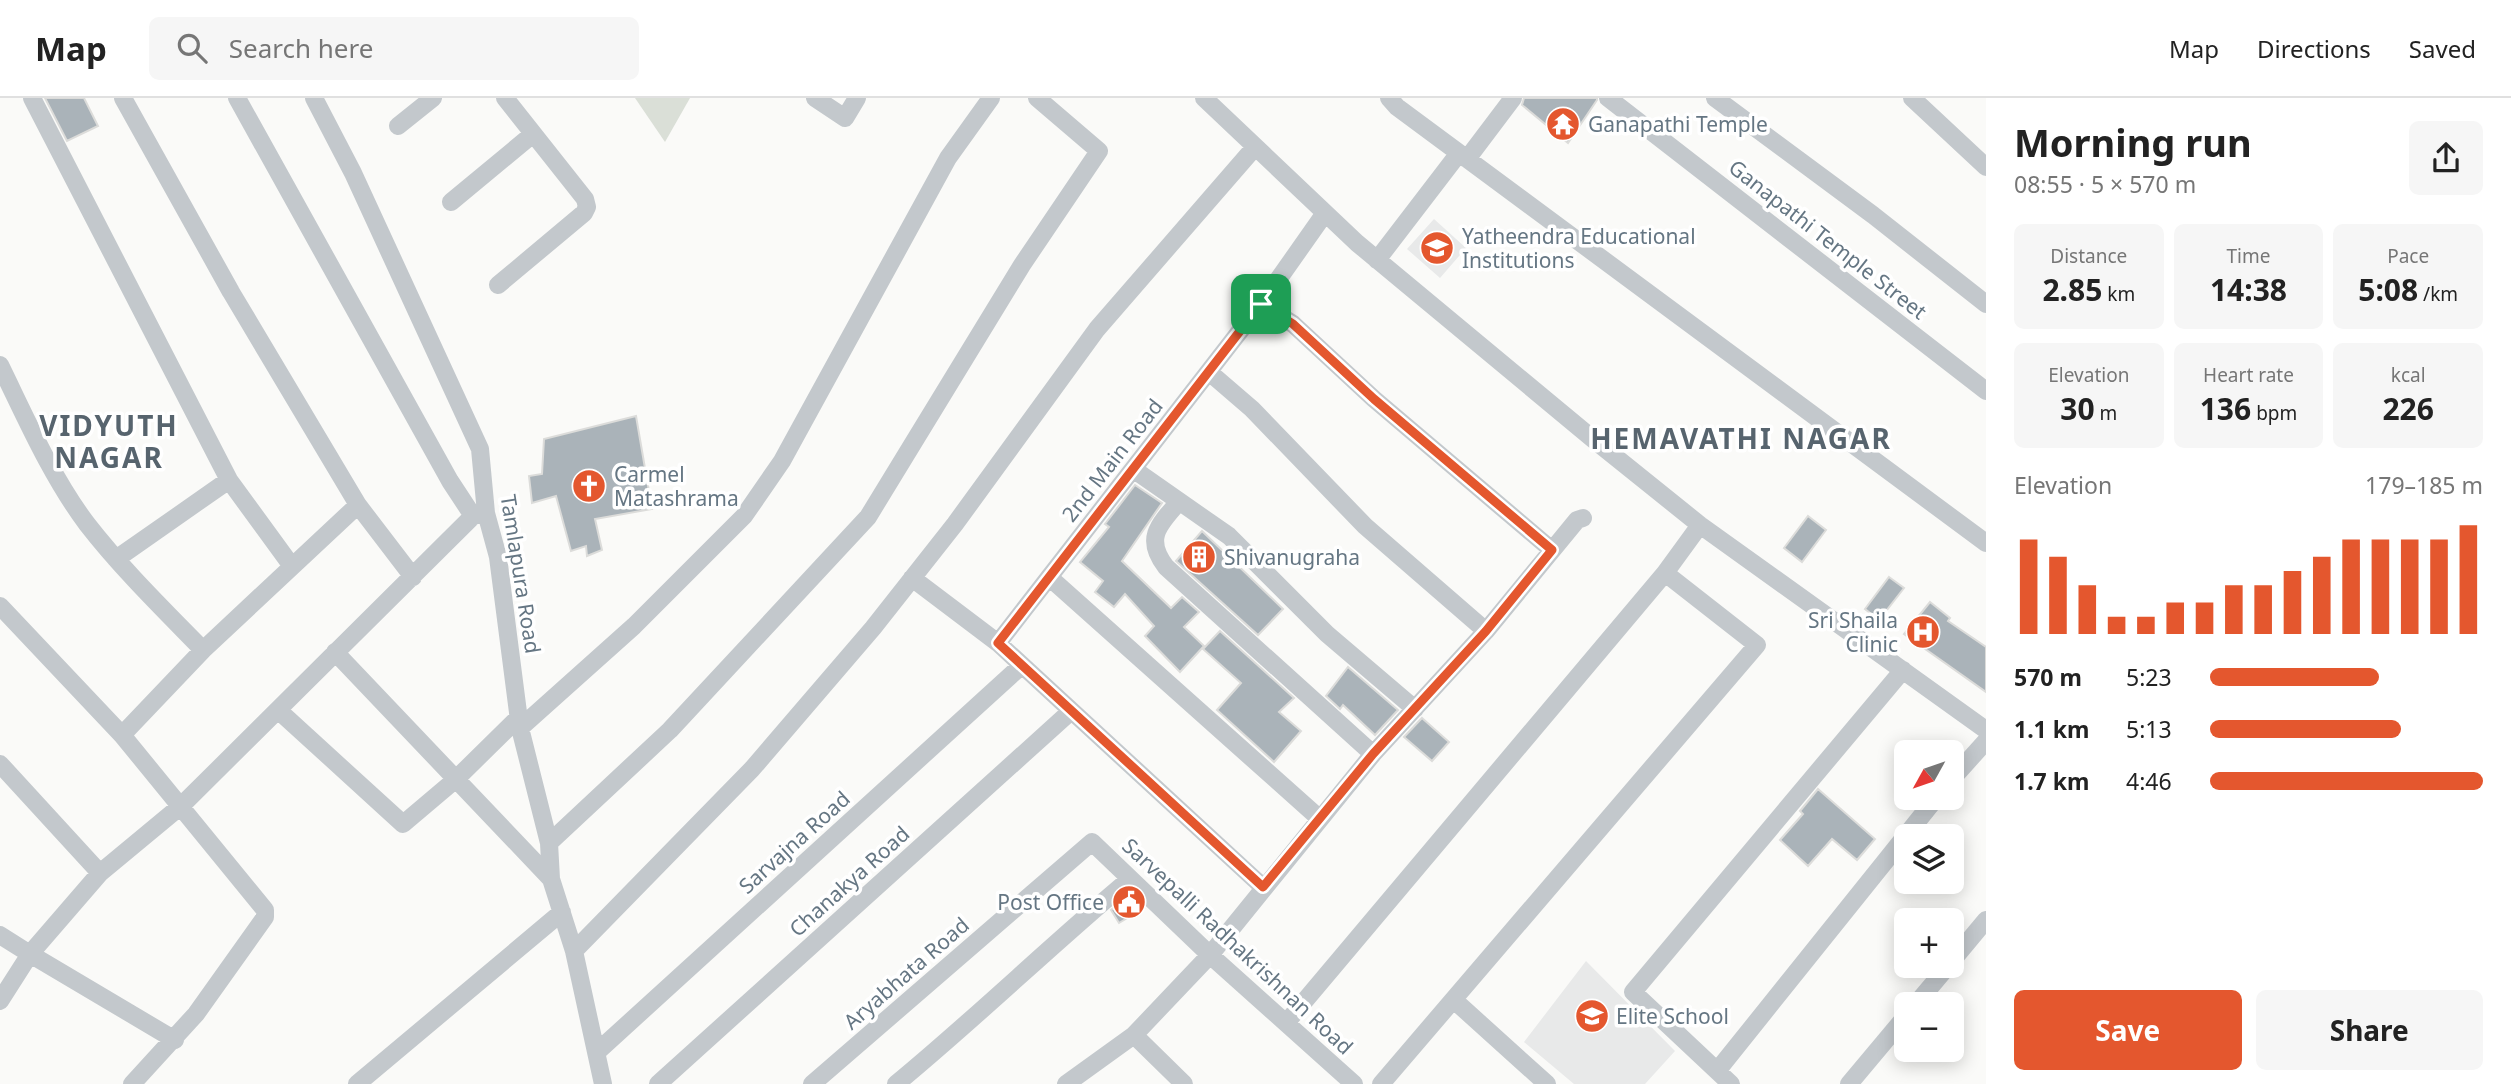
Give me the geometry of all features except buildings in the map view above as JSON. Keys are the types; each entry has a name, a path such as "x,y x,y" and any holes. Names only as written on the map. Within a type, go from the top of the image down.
{"street":[{"path":"32,98 229,480 291,565"},
{"path":"123,98 231,292 358,505 413,577"},
{"path":"0,1001 30,954 100,873 182,805 335,652 479,515 450,481 237,98"},
{"name":"Tamlapura Road","path":"314,98 353,173 480,449 479,515 498,557 519,722 549,843 551,879 574,951 598,1051 597,1080"},
{"path":"398,126 433,98"},
{"path":"498,285 584,213 587,207 585,199 505,98"},
{"path":"815,98 845,118 857,98"},
{"path":"278,710 403,824 455,780 519,722 634,626 744,516 782,460 948,158 991,98"},
{"path":"549,843 670,730 868,517 1023,265 1100,151 1037,98"},
{"path":"1204,98 1377,260 1700,525 1986,730"},
{"path":"1389,98 1397,107 1986,543"},
{"path":"1377,260 1513,98"},
{"name":"Ganapathi Temple Street","path":"1608,98 1986,391"},
{"path":"1715,98 1873,215 1986,304"},
{"path":"1912,98 1985,165"},
{"path":"451,202 533,134"},
{"path":"574,951 752,769 912,578 1097,329 1255,147"},
{"name":"2nd Main Road","path":"998,643 1261,304 1325,213"},
{"path":"1261,304 1293,324 1374,399 1552,550"},
{"path":"0,365 48,461 86,522 116,559 203,650"},
{"path":"1209,372 1252,409 1365,526 1486,631"},
{"path":"1133,469 1178,503 1229,536 1327,634 1415,709"},
{"path":"116,559 229,480"},
{"path":"1178,503 1157,531 1154,542 1155,551 1166,567 1373,754"},
{"path":"122,735 203,650 358,505"},
{"path":"1066,1084 1134,1035 1210,955 1373,754 1486,631 1577,520 1583,517"},
{"path":"1286,1023 1665,573 1700,525"},
{"path":"1381,1084 1455,1001 1757,645 1665,573"},
{"path":"1049,577 1320,818"},
{"path":"912,578 998,643 1263,887"},
{"path":"0,606 122,735 182,805 265,910 265,917 175,1040 132,1084"},
{"path":"335,652 551,879"},
{"name":"Sarvajna Road","path":"598,1051 1021,666"},
{"path":"1731,1084 1633,992 1903,670"},
{"name":"Chanakya Road","path":"658,1084 1070,712"},
{"path":"1964,766 1986,741"},
{"path":"0,764 100,873"},
{"path":"1717,1071 1926,810"},
{"name":"Sarvepalli Radhakrishnan Road","path":"1092,842 1210,955 1354,1084"},
{"name":"Aryabhata Road","path":"812,1084 1092,842"},
{"path":"896,1084 978,1016 1041,953 1130,879"},
{"path":"357,1084 562,912"},
{"path":"1964,946 1986,920"},
{"path":"0,935 175,1040"},
{"path":"1926,992 1938,978"},
{"path":"1455,1001 1547,1084"},
{"path":"1855,1082 1894,1032"},
{"path":"1134,1035 1184,1084"}],"shaded area":[{"path":"635,98 690,98 665,142"},
{"name":"Yatheendra Educational Institutions","path":"1434,219 1466,248 1440,278 1407,249"},
{"name":"Elite School","path":"1586,961 1675,1051 1645,1084 1574,1084 1524,1042"}],"place":[{"name":"Ganapathi Temple","path":"1563,124"},
{"name":"Yatheendra Educational Institutions","path":"1437,248"},
{"name":"Carmel Matashrama","path":"589,486"},
{"name":"Shivanugraha","path":"1199,557"},
{"name":"Sri Shaila Clinic","path":"1923,632"},
{"name":"Post Office","path":"1129,902"},
{"name":"Elite School","path":"1592,1016"}],"district":[{"name":"HEMAVATHI NAGAR","path":"1741,438"},
{"name":"VIDYUTH NAGAR","path":"109,441"}],"route":[{"path":"1261,304 1293,324 1374,399 1552,550 1486,631 1373,754 1263,887 998,643 1261,304"}]}
